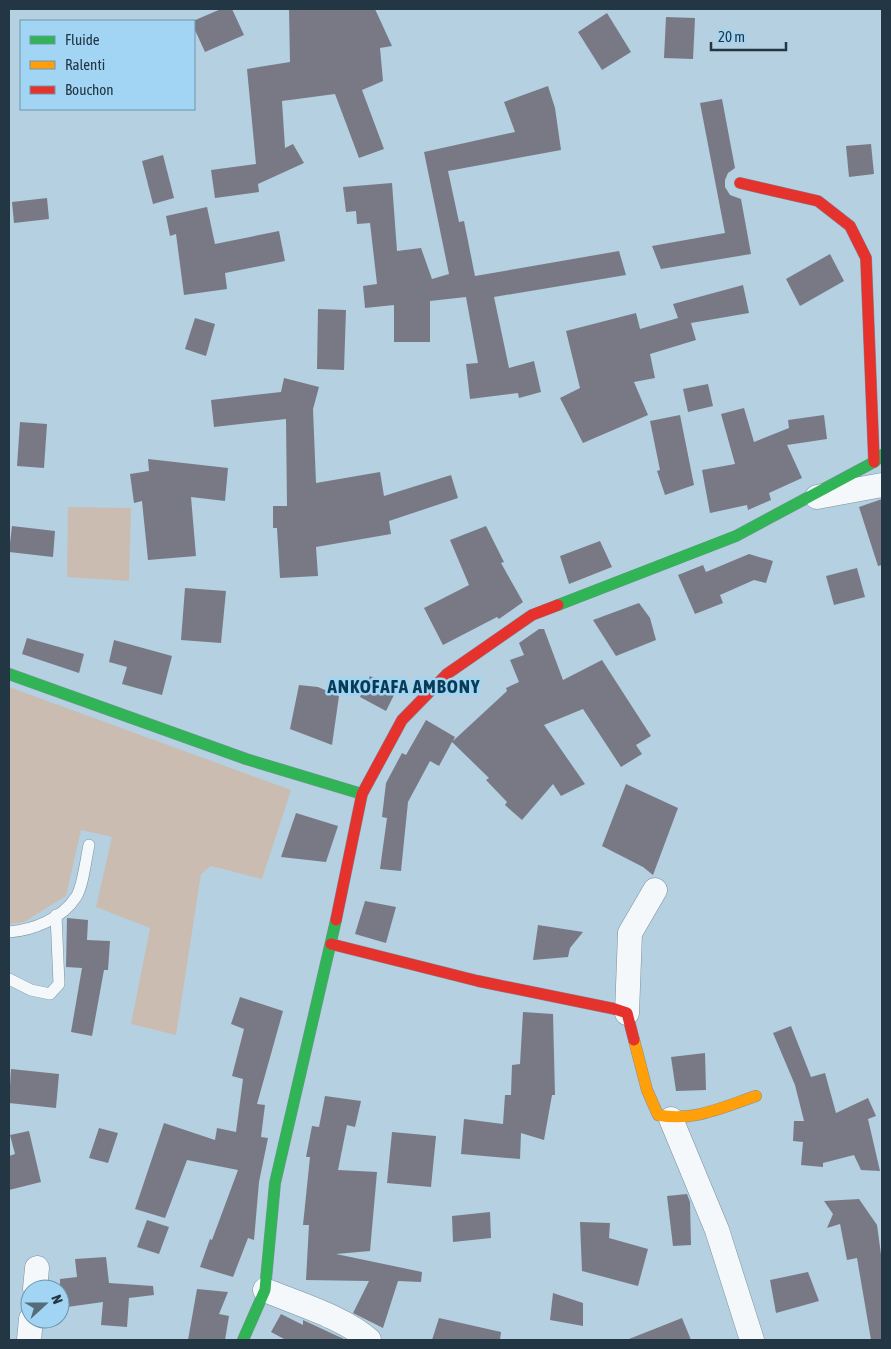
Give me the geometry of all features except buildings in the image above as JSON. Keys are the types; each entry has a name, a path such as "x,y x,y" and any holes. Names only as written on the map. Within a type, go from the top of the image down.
{"street":[{"path":"243,1340 265,1290 275,1183 331,944 362,794 402,720 447,674 532,615 736,536 878,459 866,258 850,226 818,201 740,183"},
{"path":"805,499 882,486"},
{"path":"9,674 246,759 362,794"},
{"path":"655,890 630,933 627,1012 647,1090 658,1115 671,1119 698,1115 756,1096"},
{"path":"331,944 418,967 528,992 607,1006 627,1012"},
{"path":"671,1119 717,1230 752,1340"},
{"path":"265,1290 324,1315 361,1333 369,1340"}],"lane":[{"path":"9,932 42,925 77,897 89,844"},
{"path":"9,979 31,990 50,994 59,984 56,915"}],"shaded area":[{"path":"68,507 131,508 129,581 67,577"},
{"path":"9,687 291,790 262,879 211,866 201,874 176,1035 131,1024 150,928 96,907 112,837 81,830 66,896 24,922 9,924"}],"traffic: fast":[{"path":"558,605 736,536 874,462 882,455"},
{"path":"9,674 246,759 362,794"},
{"path":"243,1340 265,1290 275,1183 336,920"}],"traffic: slow":[{"path":"634,1040 647,1090 658,1115 671,1117 696,1115 720,1109 756,1096"}],"traffic: jam":[{"path":"740,183 818,201 850,226 866,258 874,462"},
{"path":"336,920 362,794 402,720 447,674 532,615 558,605"},
{"path":"331,944 478,981 615,1009 627,1013 634,1040"}],"district":[{"name":"ANKOFAFA AMBONY","path":"404,686"}]}
